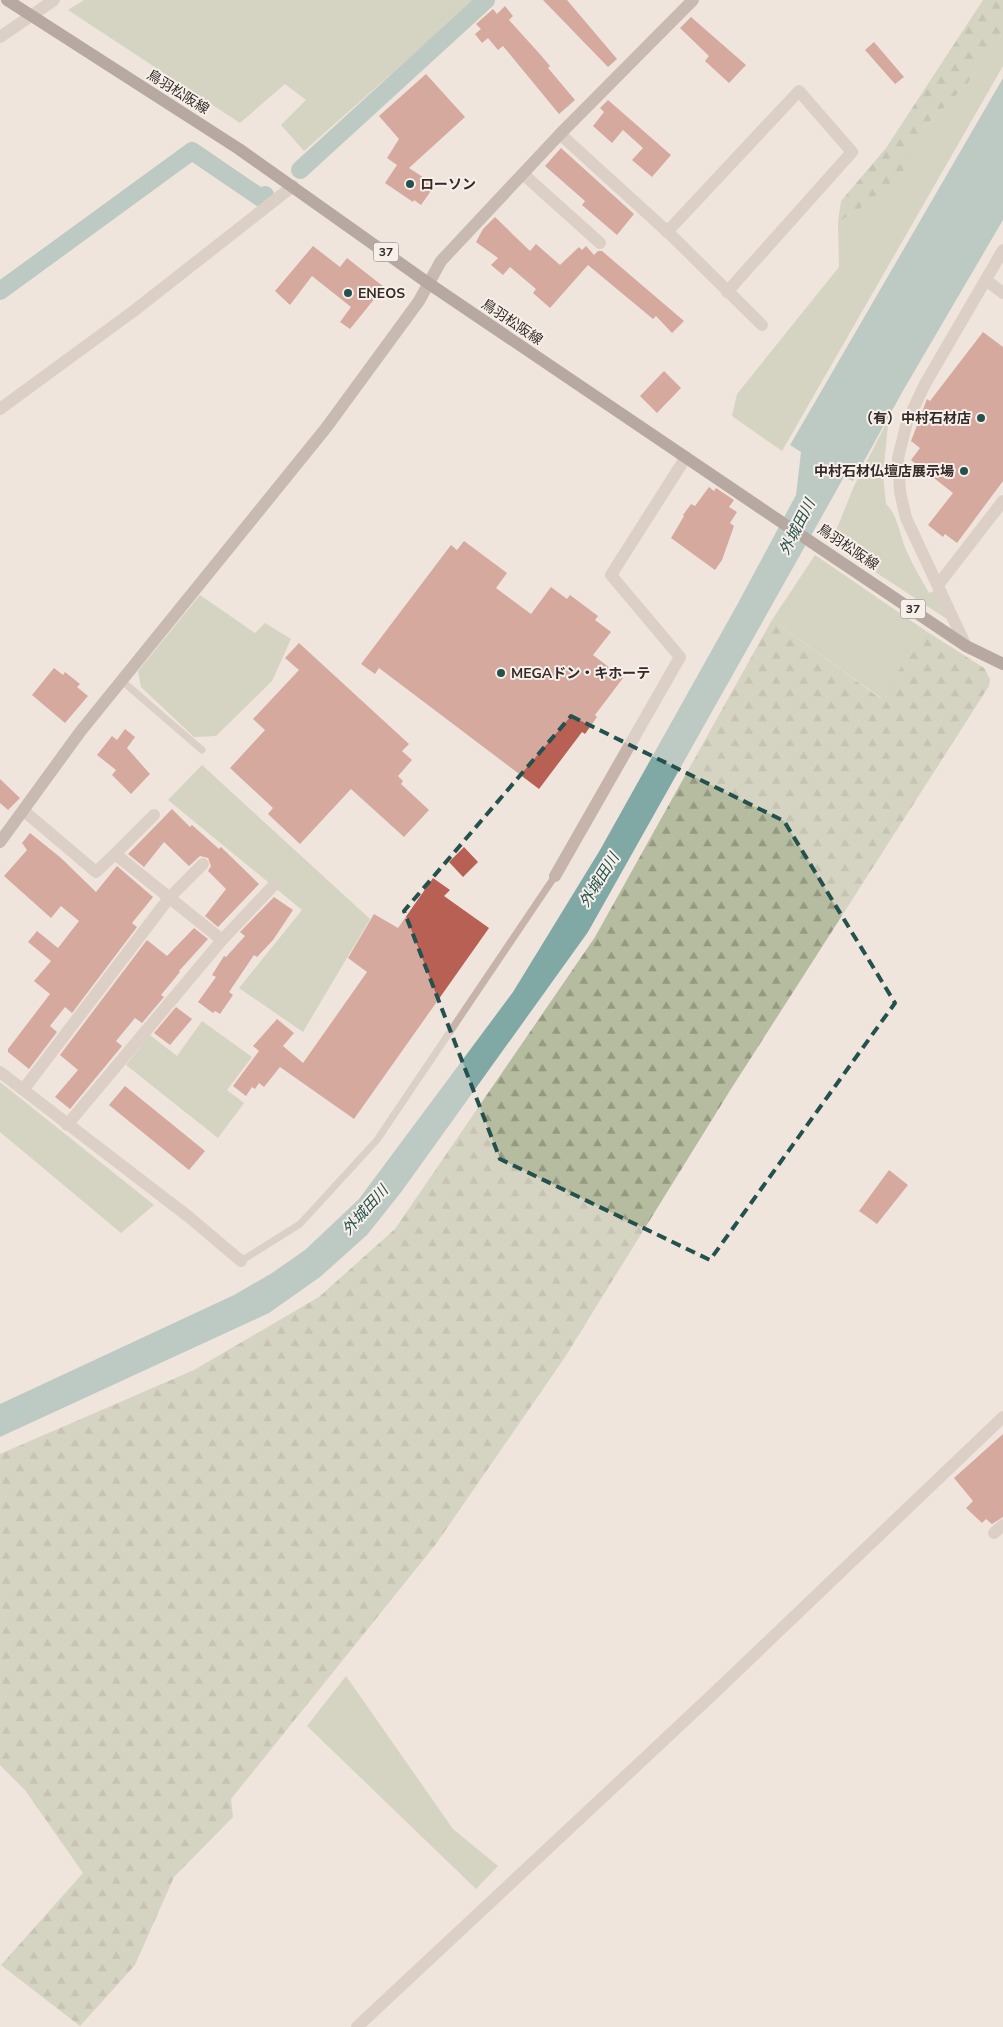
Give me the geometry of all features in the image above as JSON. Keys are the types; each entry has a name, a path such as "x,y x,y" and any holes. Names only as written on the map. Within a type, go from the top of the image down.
{"main road":[{"name":"鳥羽松阪線","path":"7,0 28,16 293,186 428,283 762,509 825,549 966,646 1003,664"}],"street":[{"path":"0,37 54,0"},
{"path":"0,842 80,732 326,428 418,301 441,261 560,134 692,0"},
{"path":"667,232 799,91 852,152 728,292"},
{"path":"560,134 667,232 762,325"},
{"path":"523,174 600,243"},
{"path":"0,409 135,310 293,186"},
{"path":"966,646 938,585 920,552 906,518 898,481 900,450 907,422 919,396 1003,250"},
{"path":"986,280 1003,293"},
{"path":"555,876 680,658 611,575 686,457"},
{"path":"938,585 1003,501"},
{"path":"24,811 96,872 154,815"},
{"path":"115,854 222,940"},
{"path":"23,1090 169,898 203,864"},
{"path":"67,1125 175,993 273,886"},
{"path":"0,1072 189,1217 241,1261"},
{"path":"357,2027 710,1697 1003,1417"}],"lane":[{"path":"121,680 202,750"},
{"path":"241,1261 300,1224 377,1140 555,876"}],"highlighted area":[{"path":"571,716 784,821 895,1003 710,1260 500,1159 404,911"}],"green space":[{"path":"84,0 475,0 304,151 281,125 306,100 285,84 240,123 68,10"},
{"path":"983,0 1003,0 1003,32 968,83 926,126 902,173 864,206 838,222 841,201 886,148"},
{"path":"1003,32 1003,66 782,451 732,416 737,394 839,267 838,222 864,206 901,173 926,126 968,83"},
{"path":"886,424 888,425 883,474 886,504 897,521 905,548 915,569 929,593 936,590 950,621 831,543 854,486"},
{"path":"815,555 926,631 881,698 772,620"},
{"path":"200,595 255,633 265,623 291,639 272,681 216,736 194,737 141,687 138,671"},
{"path":"772,620 880,698 926,631 984,668 990,679 989,686 731,1089 565,1357 436,1544 231,1799 233,1817 174,1877 135,1965 80,2026 1,1965 83,1873 25,1790 0,1765 0,1454 194,1370 319,1297 395,1229 595,937"},
{"path":"202,765 370,919 303,1032 239,988 302,910 168,800"},
{"path":"202,1021 252,1057 227,1090 244,1103 218,1138 126,1065 150,1035 177,1056"},
{"path":"0,1082 154,1205 121,1233 0,1132"},
{"path":"346,1676 453,1829 498,1866 476,1889 307,1726"}],"water":[{"name":"外城田川","path":"1003,78 1003,220 904,389 853,481 844,477 588,932 402,1191 367,1235 320,1277 269,1313 0,1437 0,1404 234,1295 272,1273 305,1250 359,1199 513,992 600,850 737,605 796,495 801,452 790,445"}],"building":[{"path":"543,0 567,0 617,59 608,67"},
{"path":"505,6 513,16 509,20 550,66 548,68 575,100 559,114 503,46 498,50 488,38 482,43 475,34 481,29 476,24 493,9 497,14"},
{"path":"691,17 746,65 729,83 705,61 709,56 680,28"},
{"path":"874,42 904,77 895,84 865,50"},
{"path":"426,74 465,117 409,168 435,185 421,205 414,200 413,202 385,183 397,165 387,158 399,139 379,116"},
{"path":"608,100 671,155 652,177 632,160 643,148 623,130 612,143 593,126 604,112 600,108"},
{"path":"561,148 634,214 617,235 582,205 585,201 545,166"},
{"path":"495,217 530,251 536,244 560,265 579,247 582,250 586,246 594,255 598,251 602,251 684,321 672,333 656,316 653,319 588,265 550,308 533,293 536,289 510,267 503,275 491,265 498,258 476,242 483,229"},
{"path":"313,246 340,267 347,258 384,287 350,329 340,322 351,307 312,276 290,305 275,291"},
{"path":"983,332 1003,347 1003,481 957,543 945,534 943,537 928,525 953,493 911,460 920,448 911,441 927,399 930,401"},
{"path":"664,371 681,388 657,413 640,396"},
{"path":"709,487 714,491 716,488 734,500 729,507 737,512 730,523 734,526 722,560 715,570 671,538 691,504 695,506"},
{"name":"MEGAドン・キホーテ","path":"464,541 507,573 496,588 531,614 551,587 567,599 570,595 598,616 595,620 611,632 593,655 623,678 595,715 597,717 585,734 582,732 539,789 379,668 375,674 361,664 451,545 457,550"},
{"path":"299,643 409,744 402,751 412,760 398,776 403,781 401,784 429,810 404,837 351,789 300,844 268,814 273,808 230,768 265,730 253,719 299,670 285,658"},
{"path":"54,668 63,675 65,672 80,684 77,687 88,696 65,723 32,695"},
{"path":"125,729 135,737 127,748 150,774 131,794 112,775 116,770 97,755 112,736 117,740"},
{"path":"0,779 20,798 8,810 0,803"},
{"path":"172,809 190,827 192,825 219,849 221,847 259,884 218,927 205,916 226,889 208,871 211,866 208,858 200,856 189,866 164,842 144,867 128,854"},
{"path":"30,833 61,858 96,892 117,866 153,897 132,923 137,927 72,1013 65,1007 50,1026 57,1032 29,1069 8,1052 8,1049 50,994 34,981 51,961 28,942 37,931 58,948 79,921 61,906 51,918 4,876 27,850 22,843"},
{"path":"464,847 478,862 463,877 449,862"},
{"path":"433,878 450,890 444,896 489,928 354,1119 280,1067 264,1087 259,1083 255,1089 252,1087 246,1096 233,1086 259,1051 253,1046 277,1019 294,1033 283,1046 303,1063 367,972 348,958 374,914 398,928"},
{"path":"274,897 293,910 273,940 257,957 254,955 229,992 233,995 220,1014 215,1011 213,1013 198,1002 216,977 212,975 224,956 226,957 245,936 240,932"},
{"path":"194,928 208,939 179,971 161,995 164,997 142,1023 135,1018 116,1041 122,1046 70,1109 55,1097 78,1070 60,1055 147,940 167,956"},
{"path":"176,1007 192,1019 170,1045 154,1033"},
{"path":"125,1086 205,1151 189,1170 109,1105"},
{"path":"889,1170 908,1185 877,1224 859,1211"},
{"path":"1003,1434 1003,1517 992,1524 986,1519 982,1523 966,1508 973,1501 954,1478"}],"waterway":[{"path":"300,170 486,0"},
{"path":"0,291 192,151 261,198 265,195"}],"place":[{"name":"ローソン","path":"410,184"},
{"name":"ENEOS","path":"348,293"},
{"name":"（有）中村石材店","path":"981,418"},
{"name":"中村石材仏壇店展示場","path":"964,471"},
{"name":"MEGAドン・キホーテ","path":"501,673"}]}
